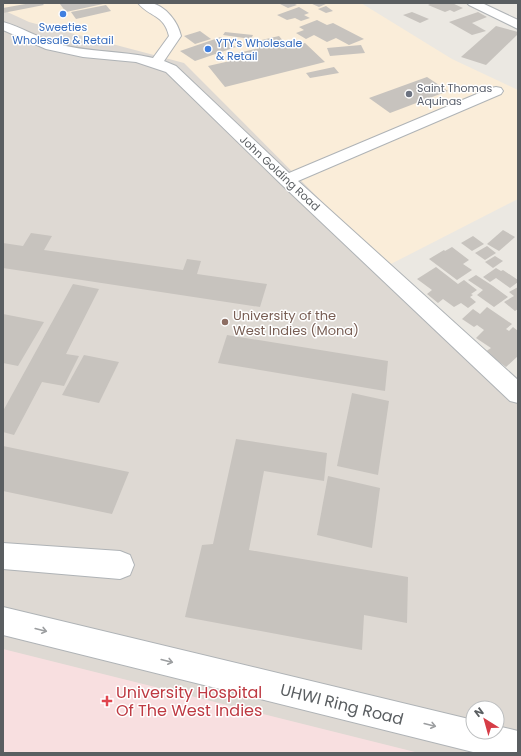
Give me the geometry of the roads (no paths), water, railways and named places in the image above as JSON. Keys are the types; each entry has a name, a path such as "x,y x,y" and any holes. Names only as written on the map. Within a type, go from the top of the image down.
{"street":[{"path":"144,3 167,18 173,26 175,36 156,63"},
{"path":"473,3 518,25"},
{"name":"John Golding Road","path":"3,26 51,46 83,53 136,58 156,63 171,69 287,180 518,394"},
{"path":"287,180 496,92"},
{"path":"3,556 120,565"},
{"name":"UHWI Ring Road","path":"3,621 518,747"}],"place":[{"name":"Sweeties Wholesale & Retail","path":"63,14"},
{"name":"YTY's Wholesale & Retail","path":"208,49"},
{"name":"Saint Thomas Aquinas","path":"409,94"},
{"name":"University of the West Indies (Mona)","path":"225,322"},
{"name":"University Hospital Of The West Indies","path":"107,701"}]}
